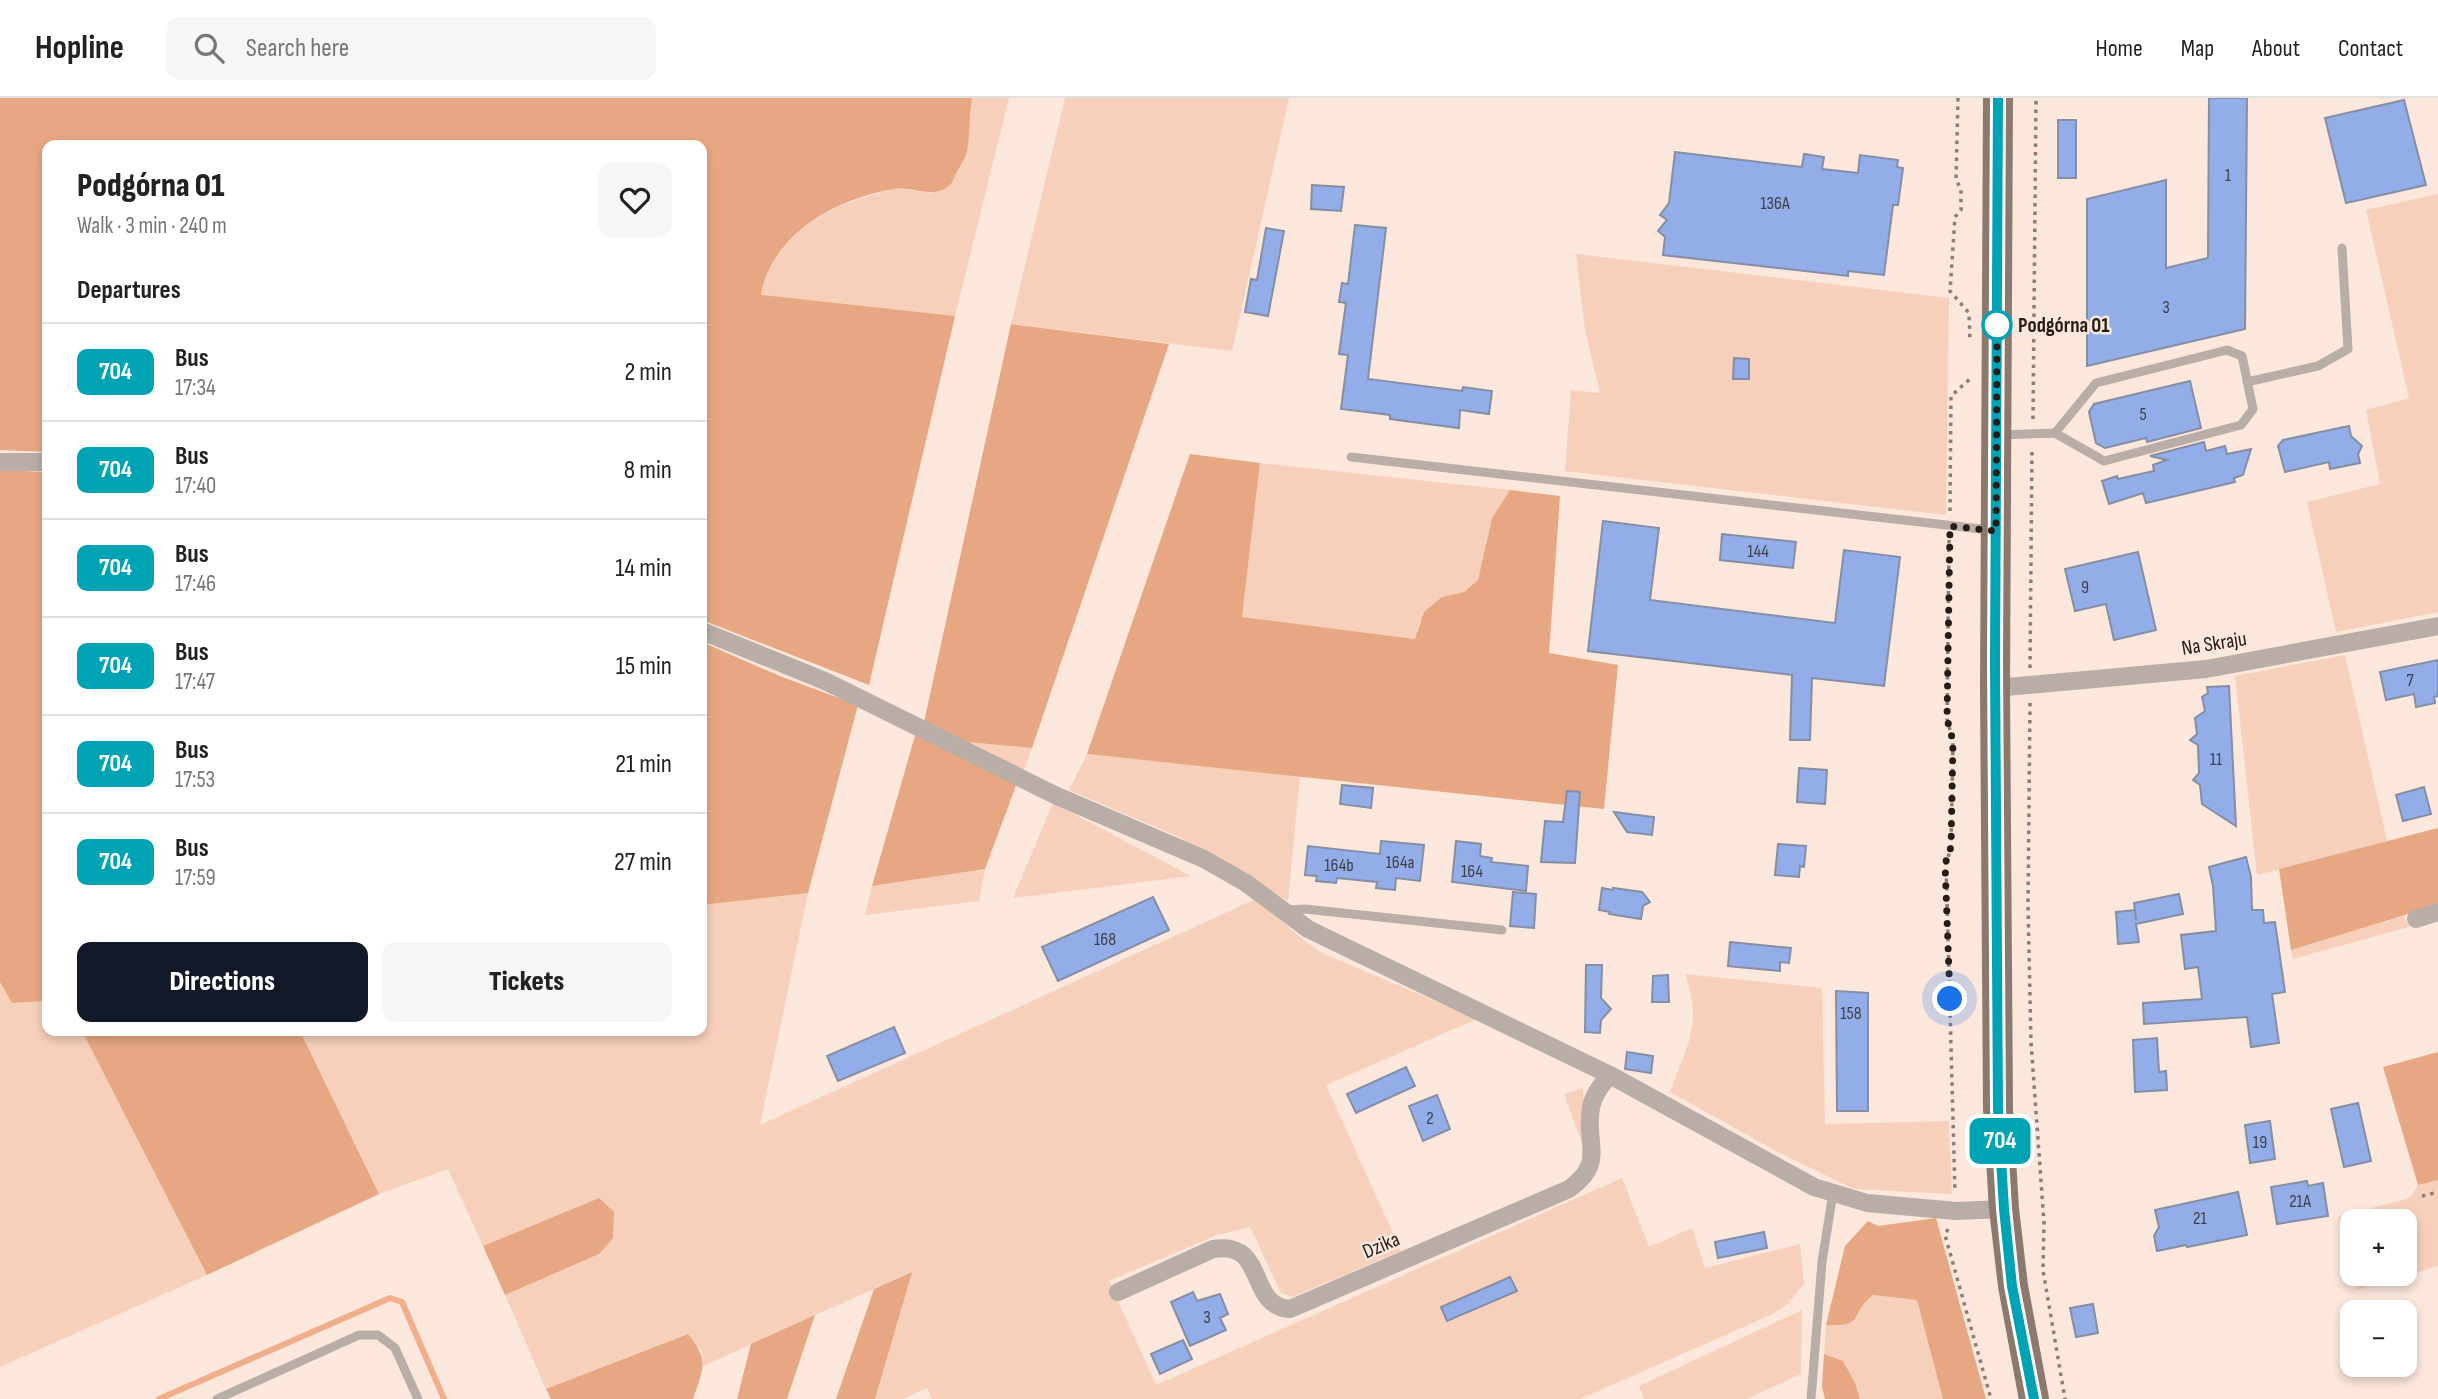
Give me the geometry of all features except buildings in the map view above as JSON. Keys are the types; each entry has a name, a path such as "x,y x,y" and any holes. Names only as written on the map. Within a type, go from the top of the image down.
{"main road":[{"path":"1998,98 1995,688 1998,1109 2012,1286 2034,1399"}],"street":[{"path":"0,462 42,463"},
{"name":"Na Skraju","path":"1995,688 2206,669 2438,626"},
{"path":"707,633 825,681 1057,796 1204,859 1246,883 1280,911 1308,929 1610,1074 1814,1187 1867,1203 1956,1211 2004,1209"},
{"path":"2416,919 2438,912"},
{"name":"Dzika","path":"1118,1292 1213,1249 1225,1247 1234,1248 1251,1265 1266,1298 1279,1308 1290,1309 1569,1189 1579,1182 1592,1159 1590,1109 1597,1090 1610,1074"}],"lane":[{"path":"2247,382 2318,366 2348,349 2342,248"},
{"path":"1996,435 2055,433 2104,461 2241,425 2253,409 2242,356 2227,350 2096,383 2055,433"},
{"path":"1351,457 1996,531"},
{"path":"1280,911 1305,909 1502,930"},
{"path":"1811,1399 1822,1262 1833,1192"},
{"path":"217,1399 359,1335 378,1335 395,1348 418,1399"}],"path":[{"path":"1958,98 1956,180 1961,189 1961,210 1955,217 1950,291 1969,313 1970,353"},
{"path":"2036,98 2028,905 2031,1042 2044,1223 2043,1270 2065,1399"},
{"path":"1970,366 1971,380 1951,396 1947,719 1953,741 1951,847 1945,864 1956,1211 1945,1236 1991,1399"},
{"path":"2422,1196 2438,1192"}],"shaded area":[{"path":"0,98 972,98 967,151 950,185 937,192 894,189 872,194 850,201 810,222 778,254 767,273 761,295 955,316 869,685 707,622 707,140 42,140 42,452 0,450"},
{"path":"972,98 1009,98 955,316 761,296 766,277 785,244 813,220 848,203 894,189 931,193 969,114"},
{"path":"1065,98 1289,98 1232,351 1011,324"},
{"path":"2438,194 2438,612 2336,632 2307,502 2380,484 2366,410 2409,398 2366,210"},
{"path":"1576,254 1949,298 1946,515 1565,471 1571,390 1600,393 1585,330"},
{"path":"1011,324 1169,344 1032,748 957,741 924,722"},
{"path":"1190,454 1260,463 1242,617 1415,639 1424,612 1442,597 1464,592 1478,580 1492,518 1510,490 1560,496 1549,653 1618,665 1604,809 1087,754"},
{"path":"1260,463 1510,490 1492,518 1478,580 1464,592 1442,597 1419,623 1416,639 1242,617"},
{"path":"0,470 42,472 42,1001 12,1003 0,982"},
{"path":"707,644 782,677 858,705 808,893 707,904"},
{"path":"2345,655 2387,841 2257,875 2235,676"},
{"path":"916,732 1017,783 985,869 872,886"},
{"path":"957,741 1032,748 1023,772"},
{"path":"1087,754 1300,776 1288,901 1179,837 1069,790"},
{"path":"1053,803 1191,876 1013,898"},
{"path":"2438,828 2438,905 2291,950 2279,869"},
{"path":"985,869 979,901 865,915 872,886"},
{"path":"808,893 760,1125 1256,899 1322,953 1477,1019 1326,1085 1401,1251 1292,1297 1281,1293 1250,1227 1217,1235 1109,1281 1156,1385 1622,1178 1649,1247 1692,1228 1705,1268 1800,1244 1804,1283 1788,1304 1773,1314 1580,1399 932,1399 927,1388 904,1399 875,1399 911,1272 703,1366 702,1351 687,1334 546,1389 505,1295 599,1254 599,1198 483,1246 448,1169 379,1194 302,1036 707,1036 707,904"},
{"path":"2404,916 2409,927 2293,959 2291,950"},
{"path":"1685,974 1822,988 1825,1124 1949,1121 1952,1194 1854,1189 1778,1152 1670,1092 1687,1048 1693,1021 1693,1007"},
{"path":"0,982 12,1003 42,1001 42,1036 85,1036 207,1275 0,1367"},
{"path":"85,1036 302,1036 379,1194 207,1275"},
{"path":"2438,1052 2438,1180 2418,1185 2383,1067"},
{"path":"1583,1088 1586,1154 1564,1094"},
{"path":"2438,1180 2438,1266 2417,1272 2417,1209 2368,1209 2410,1198 2418,1185"},
{"path":"599,1198 614,1212 613,1238 599,1254 505,1295 483,1246"},
{"path":"1936,1218 1986,1399 1943,1399 1917,1300 1873,1295 1852,1321 1847,1324 1826,1325 1845,1246 1868,1221 1878,1226"},
{"path":"912,1272 875,1399 836,1399 874,1289"},
{"path":"1873,1295 1917,1300 1943,1399 1860,1399 1843,1361 1824,1354 1826,1325 1847,1324 1852,1321"},
{"path":"1802,1310 1801,1374 1747,1399 1644,1399 1639,1386"},
{"path":"815,1315 787,1399 737,1399 751,1344"},
{"path":"688,1334 702,1358 700,1380 693,1399 551,1399 546,1389"},
{"path":"1824,1354 1843,1361 1860,1399 1825,1399 1822,1387"}],"waterway":[{"path":"159,1399 390,1298 402,1302 444,1399"}],"bus line":[{"name":"704","path":"1998,98 1995,662 1998,1109 2012,1286 2034,1399"}],"place":[{"name":"Podgórna 01","path":"1997,325"}],"route":[{"path":"1950,999 1945,864 1951,847 1953,741 1947,719 1950,526 1996,531 1997,325"}]}
